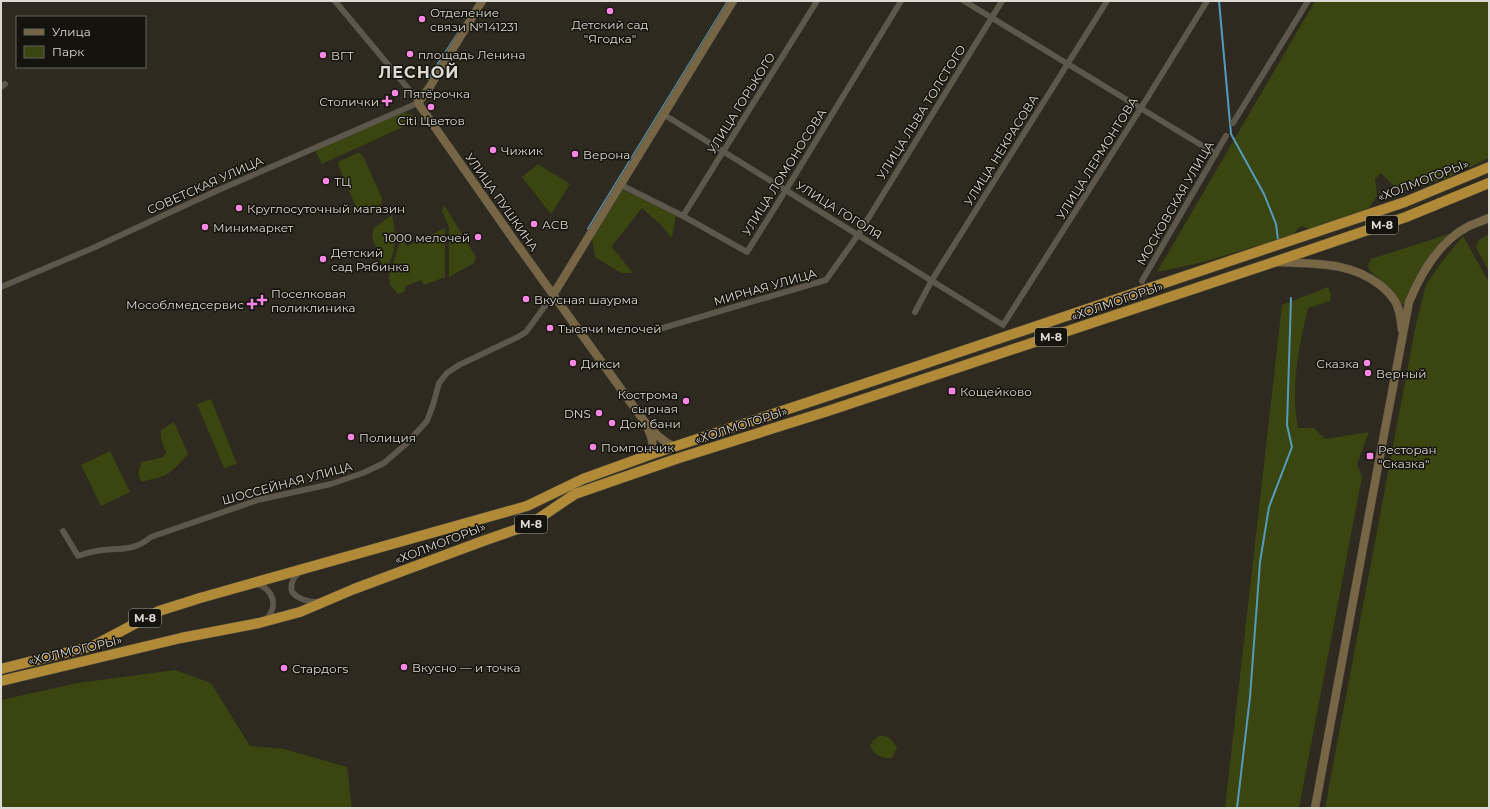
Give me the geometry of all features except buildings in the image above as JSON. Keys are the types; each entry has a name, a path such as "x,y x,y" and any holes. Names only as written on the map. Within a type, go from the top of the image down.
{"highway":[{"name":"«ХОЛМОГОРЫ»","path":"1,669 93,646 159,611 310,566 527,506 583,479 652,454 1405,202 1489,167"},
{"name":"«ХОЛМОГОРЫ»","path":"1,681 181,638 259,623 300,612 483,541 529,525 575,494 676,458 828,411 1274,262 1406,217 1489,183"}],"street":[{"name":"УЛИЦА ПУШКИНА","path":"335,1 401,80 418,103 644,421"},
{"path":"418,103 429,88 482,1"},
{"path":"554,295 733,1"},
{"name":"УЛИЦА ГОРЬКОГО","path":"683,216 817,1"},
{"name":"УЛИЦА ЛОМОНОСОВА","path":"621,185 683,216 747,252 901,1"},
{"path":"964,1 1216,154"},
{"name":"УЛИЦА ЛЬВА ТОЛСТОГО","path":"858,234 1002,1"},
{"name":"УЛИЦА НЕКРАСОВА","path":"915,312 932,280 1107,1"},
{"name":"УЛИЦА ЛЕРМОНТОВА","path":"1003,325 1207,1"},
{"path":"1233,123 1308,1"},
{"name":"СОВЕТСКАЯ УЛИЦА","path":"1,287 93,248 214,192 418,103"},
{"name":"УЛИЦА ГОГОЛЯ","path":"663,114 1003,325"},
{"name":"МОСКОВСКАЯ УЛИЦА","path":"1142,281 1226,136"},
{"path":"1315,808 1409,302 1418,281 1433,258 1454,236 1469,226 1489,218"},
{"name":"МИРНАЯ УЛИЦА","path":"656,330 826,280 858,234"},
{"path":"1274,262 1340,266 1370,277 1395,301 1400,312 1403,337"},
{"name":"ШОССЕЙНАЯ УЛИЦА","path":"63,531 78,556 96,551 128,549 146,541 150,537 244,505 265,498 331,484 363,473 384,463 406,444 427,421 433,406 439,383 447,373 458,365 526,332 554,295"},
{"path":"644,421 656,435 669,445 675,446"},
{"path":"644,421 652,436 654,446 652,454"},
{"path":"310,566 294,578 292,583 292,592 305,601 324,602"},
{"path":"247,584 260,585 268,590 272,598 272,611 267,618 259,623"}],"green space":[{"path":"1315,1 1489,1 1489,158 1445,179 1399,192 1381,173 1375,179 1377,196 1367,211 1311,230 1301,226 1292,235 1204,262 1157,272"},
{"path":"404,112 416,117 418,120 322,164 315,150"},
{"path":"360,153 363,156 382,198 382,203 380,205 363,212 360,212 357,209 338,162"},
{"path":"538,164 570,184 551,214 522,177"},
{"path":"623,190 676,214 672,238 660,224 642,208 612,246 633,273 621,273 595,257 592,238"},
{"path":"444,205 476,257 474,263 449,277 449,227 442,211"},
{"path":"392,215 395,238 389,265 385,273 372,237 374,228"},
{"path":"445,228 445,277 424,285 421,280 406,286 404,292 398,294 390,285 389,276 399,244 400,234 407,246"},
{"path":"1452,233 1405,303 1402,305 1391,289 1369,270 1368,264 1371,259"},
{"path":"1489,234 1489,272 1476,247 1479,240"},
{"path":"1463,236 1489,282 1489,808 1325,808 1415,329 1426,285 1440,264"},
{"path":"1328,287 1331,294 1330,301 1308,308 1305,322 1295,383 1298,428 1314,428 1325,439 1369,432 1357,464 1362,477 1299,808 1225,808 1282,305"},
{"path":"211,399 237,464 224,468 197,404"},
{"path":"174,422 188,454 169,473 161,477 142,482 139,477 139,472 142,462 163,457 166,452 161,439 161,430"},
{"path":"110,451 130,492 101,506 81,465"},
{"path":"175,670 211,683 250,746 284,749 347,767 352,808 1,808 1,700 78,683"},
{"path":"879,736 890,738 897,747 893,757 886,758 880,756 874,752 870,746 873,740"}],"waterway":[{"path":"588,229 728,1"},
{"path":"1219,1 1231,134 1264,194 1276,224 1278,240"},
{"path":"428,79 460,30"},
{"path":"1237,808 1250,697 1260,562 1269,507 1292,447 1287,425 1291,298"}],"place":[{"name":"Детский сад \"Ягодка\"","path":"610,11"},
{"name":"Отделение связи №141231","path":"422,19"},
{"name":"площадь Ленина","path":"410,54"},
{"name":"ВГТ","path":"323,55"},
{"name":"Пятёрочка","path":"395,93"},
{"name":"Столички","path":"387,101"},
{"name":"Citi Цветов","path":"431,107"},
{"name":"Чижик","path":"493,150"},
{"name":"Верона","path":"575,154"},
{"name":"ТЦ","path":"326,181"},
{"name":"Круглосуточный магазин","path":"239,208"},
{"name":"АСВ","path":"534,224"},
{"name":"Минимаркет","path":"205,227"},
{"name":"1000 мелочей","path":"478,237"},
{"name":"Детский сад Рябинка","path":"323,259"},
{"name":"Вкусная шаурма","path":"526,299"},
{"name":"Поселковая поликлиника","path":"262,300"},
{"name":"Мособлмедсервис","path":"252,304"},
{"name":"Тысячи мелочей","path":"550,328"},
{"name":"Дикси","path":"573,363"},
{"name":"Сказка","path":"1367,363"},
{"name":"Верный","path":"1368,373"},
{"name":"Кощейково","path":"952,391"},
{"name":"Кострома сырная","path":"686,401"},
{"name":"DNS","path":"599,413"},
{"name":"Дом бани","path":"612,423"},
{"name":"Полиция","path":"351,437"},
{"name":"Помпончик","path":"593,447"},
{"name":"Ресторан \"Сказка\"","path":"1370,456"},
{"name":"Вкусно — и точка","path":"404,667"},
{"name":"Стардогs","path":"284,668"}],"district":[{"name":"ЛЕСНОЙ","path":"419,72"}]}
